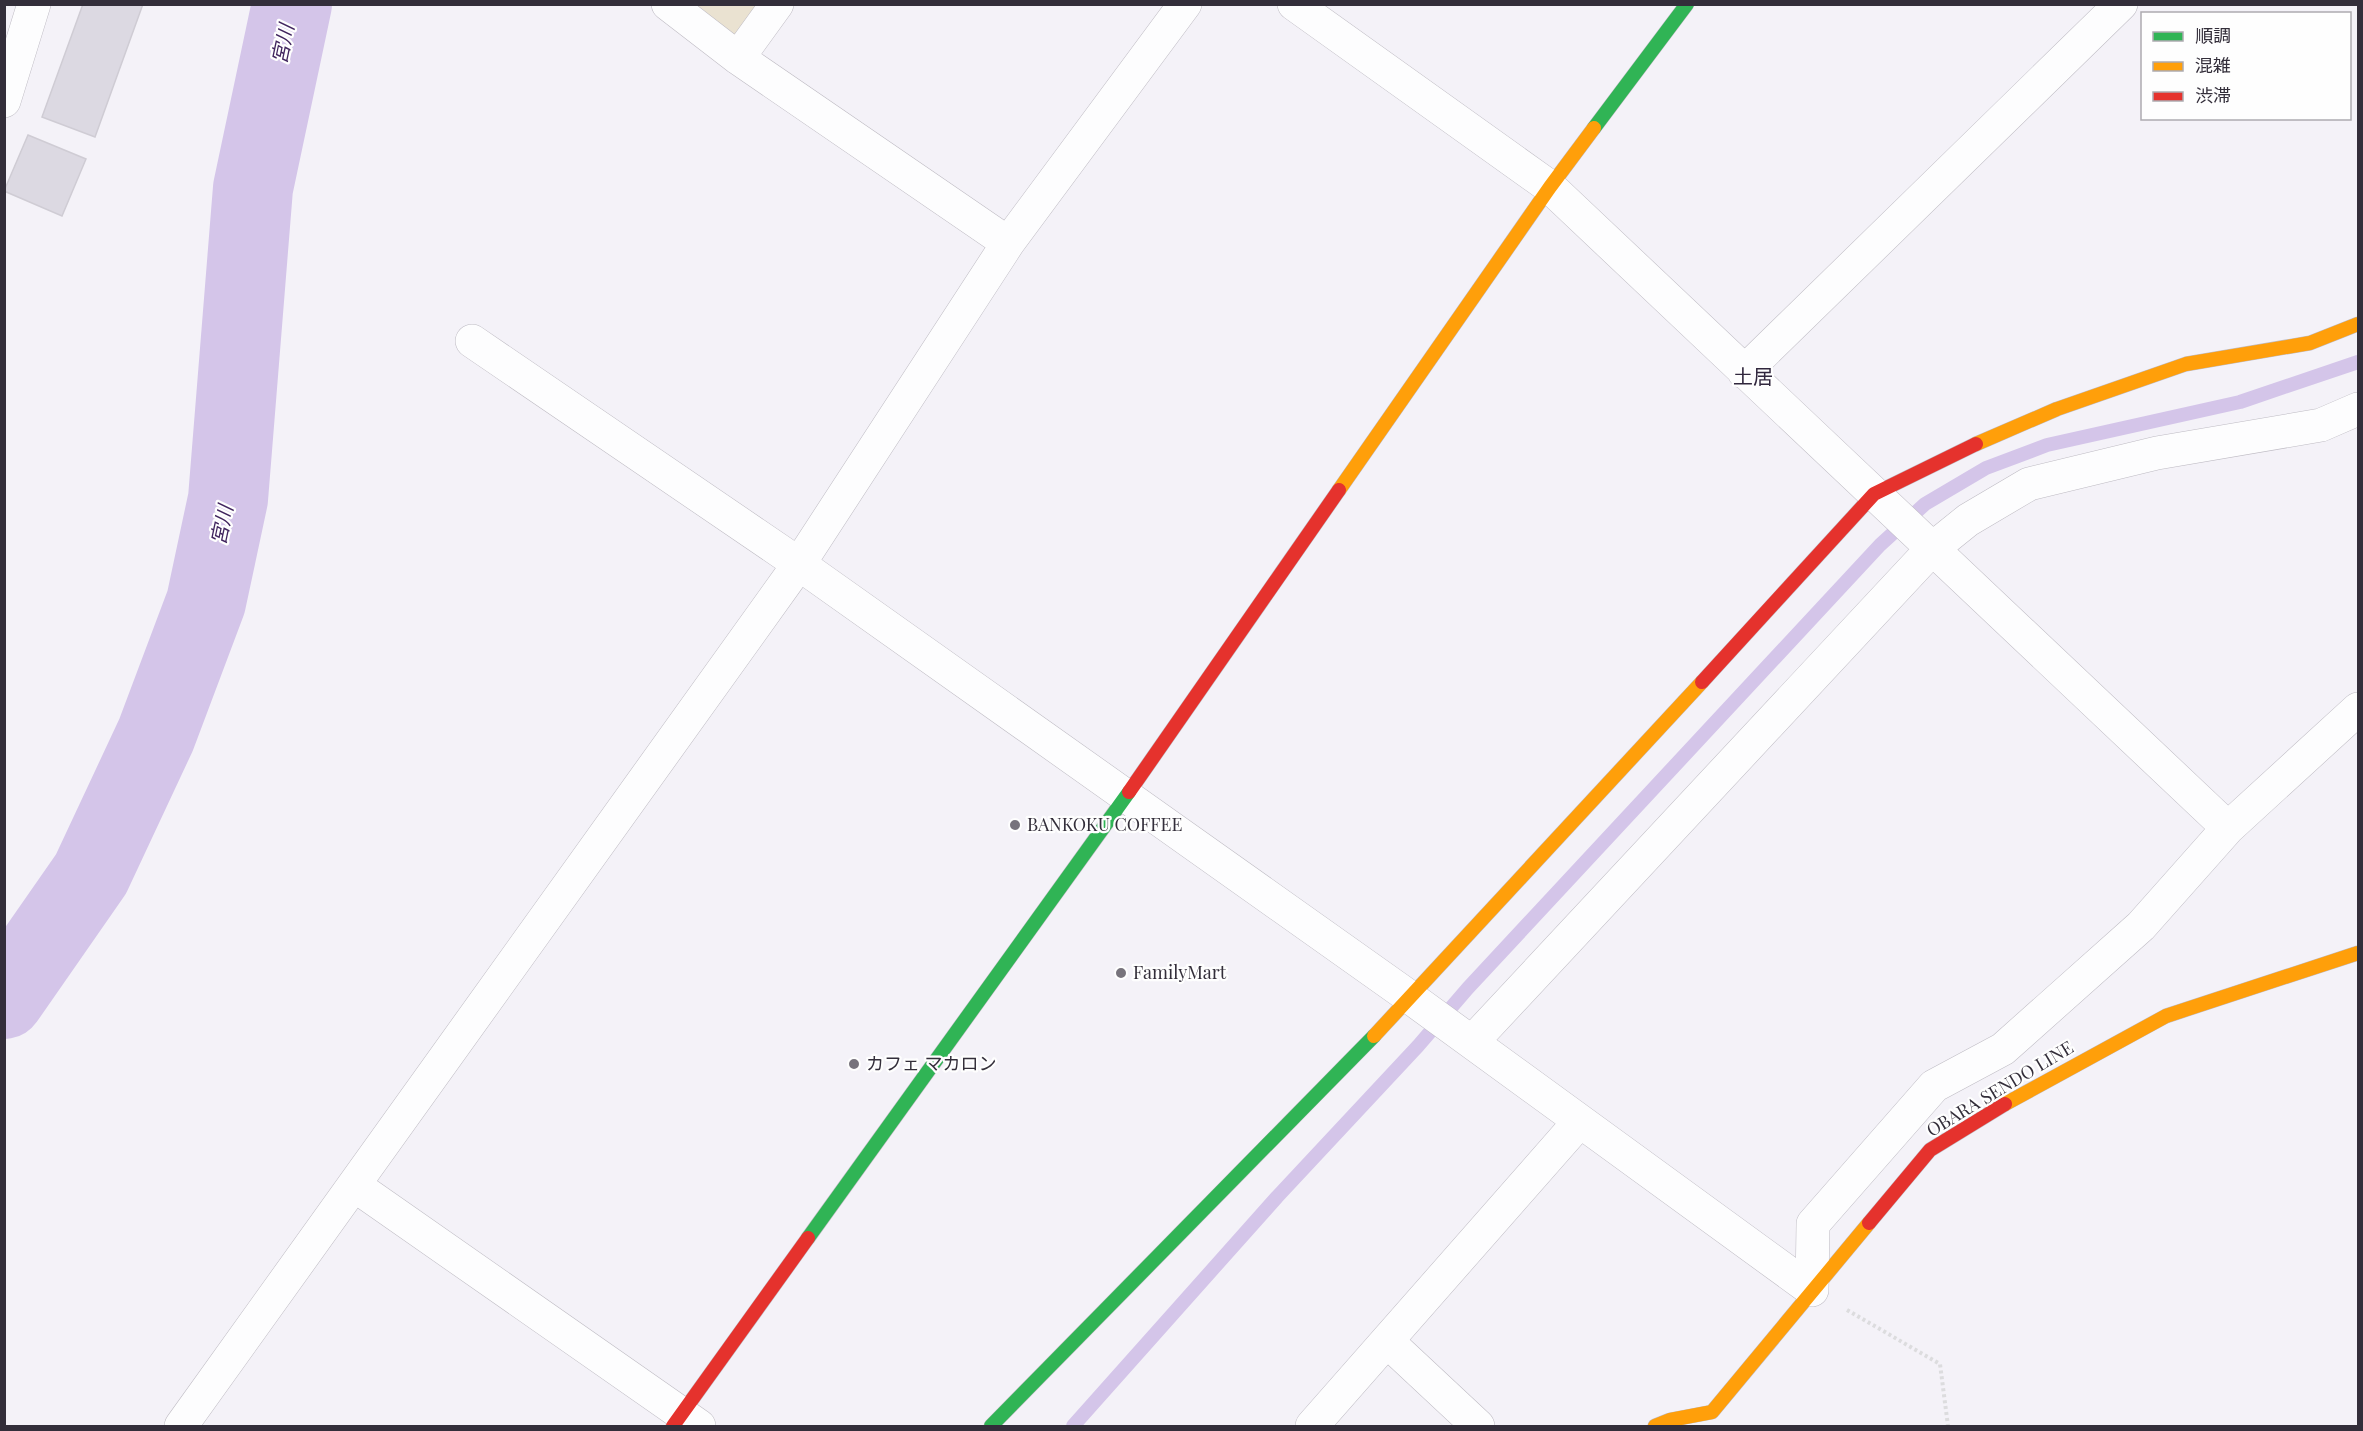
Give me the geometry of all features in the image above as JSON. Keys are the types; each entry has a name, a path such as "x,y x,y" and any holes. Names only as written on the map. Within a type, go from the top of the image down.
{"street":[{"path":"4,101 33,4"},
{"path":"668,4 738,58 1008,243"},
{"path":"738,58 777,4"},
{"path":"181,1426 799,564 1008,243 1185,4"},
{"path":"1294,4 1550,187 2228,828"},
{"path":"354,1185 684,1423 1126,796 1550,187 1687,4"},
{"path":"1744,372 2121,4"},
{"path":"990,1426 1411,998 1874,494 1944,458 2067,405 2186,364 2310,344 2358,324"},
{"path":"472,341 799,564 1411,998 1812,1290"},
{"path":"1472,1042 1932,549 1968,520 2030,484 2157,453 2321,424 2358,409"},
{"path":"1812,1290 1814,1224 1934,1086 2003,1049 2141,926 2228,828 2358,709"},
{"name":"OBARA SENDO LINE","path":"1655,1426 1670,1420 1712,1412 1930,1150 2032,1087 2166,1016 2358,953"},
{"path":"1312,1426 1580,1121"},
{"path":"1387,1341 1478,1426"}],"path":[{"path":"1812,1290 1940,1364 1948,1426"}],"shaded area":[{"path":"668,5 777,5 738,58"}],"building":[{"path":"83,4 143,4 95,137 42,117"},
{"path":"28,135 86,159 62,216 4,191"}],"waterway":[{"name":"宮川","path":"4,999 91,874 156,735 206,602 228,499 253,188 292,4"},
{"path":"1073,1426 1277,1197 1418,1046 1468,988 1880,545 1925,504 1986,468 2047,445 2240,402 2358,362"}],"traffic: fast":[{"path":"1594,128 1687,4"},
{"path":"808,1238 1129,792"},
{"path":"991,1426 1374,1036"}],"traffic: slow":[{"path":"1339,490 1550,187 1594,128"},
{"path":"1976,444 2057,409 2186,364 2310,343 2358,324"},
{"path":"1374,1036 1702,682"},
{"path":"2005,1104 2166,1016 2358,953"},
{"path":"1655,1426 1670,1420 1712,1412 1869,1223"}],"traffic: jam":[{"path":"1702,682 1874,494 1976,444"},
{"path":"1129,792 1339,490"},
{"path":"1869,1223 1930,1150 2005,1104"},
{"path":"673,1426 808,1238"}],"place":[{"name":"BANKOKU COFFEE","path":"1015,825"},
{"name":"FamilyMart","path":"1121,973"},
{"name":"カフェ マカロン","path":"854,1064"}],"district":[{"name":"土居","path":"1753,377"}]}
